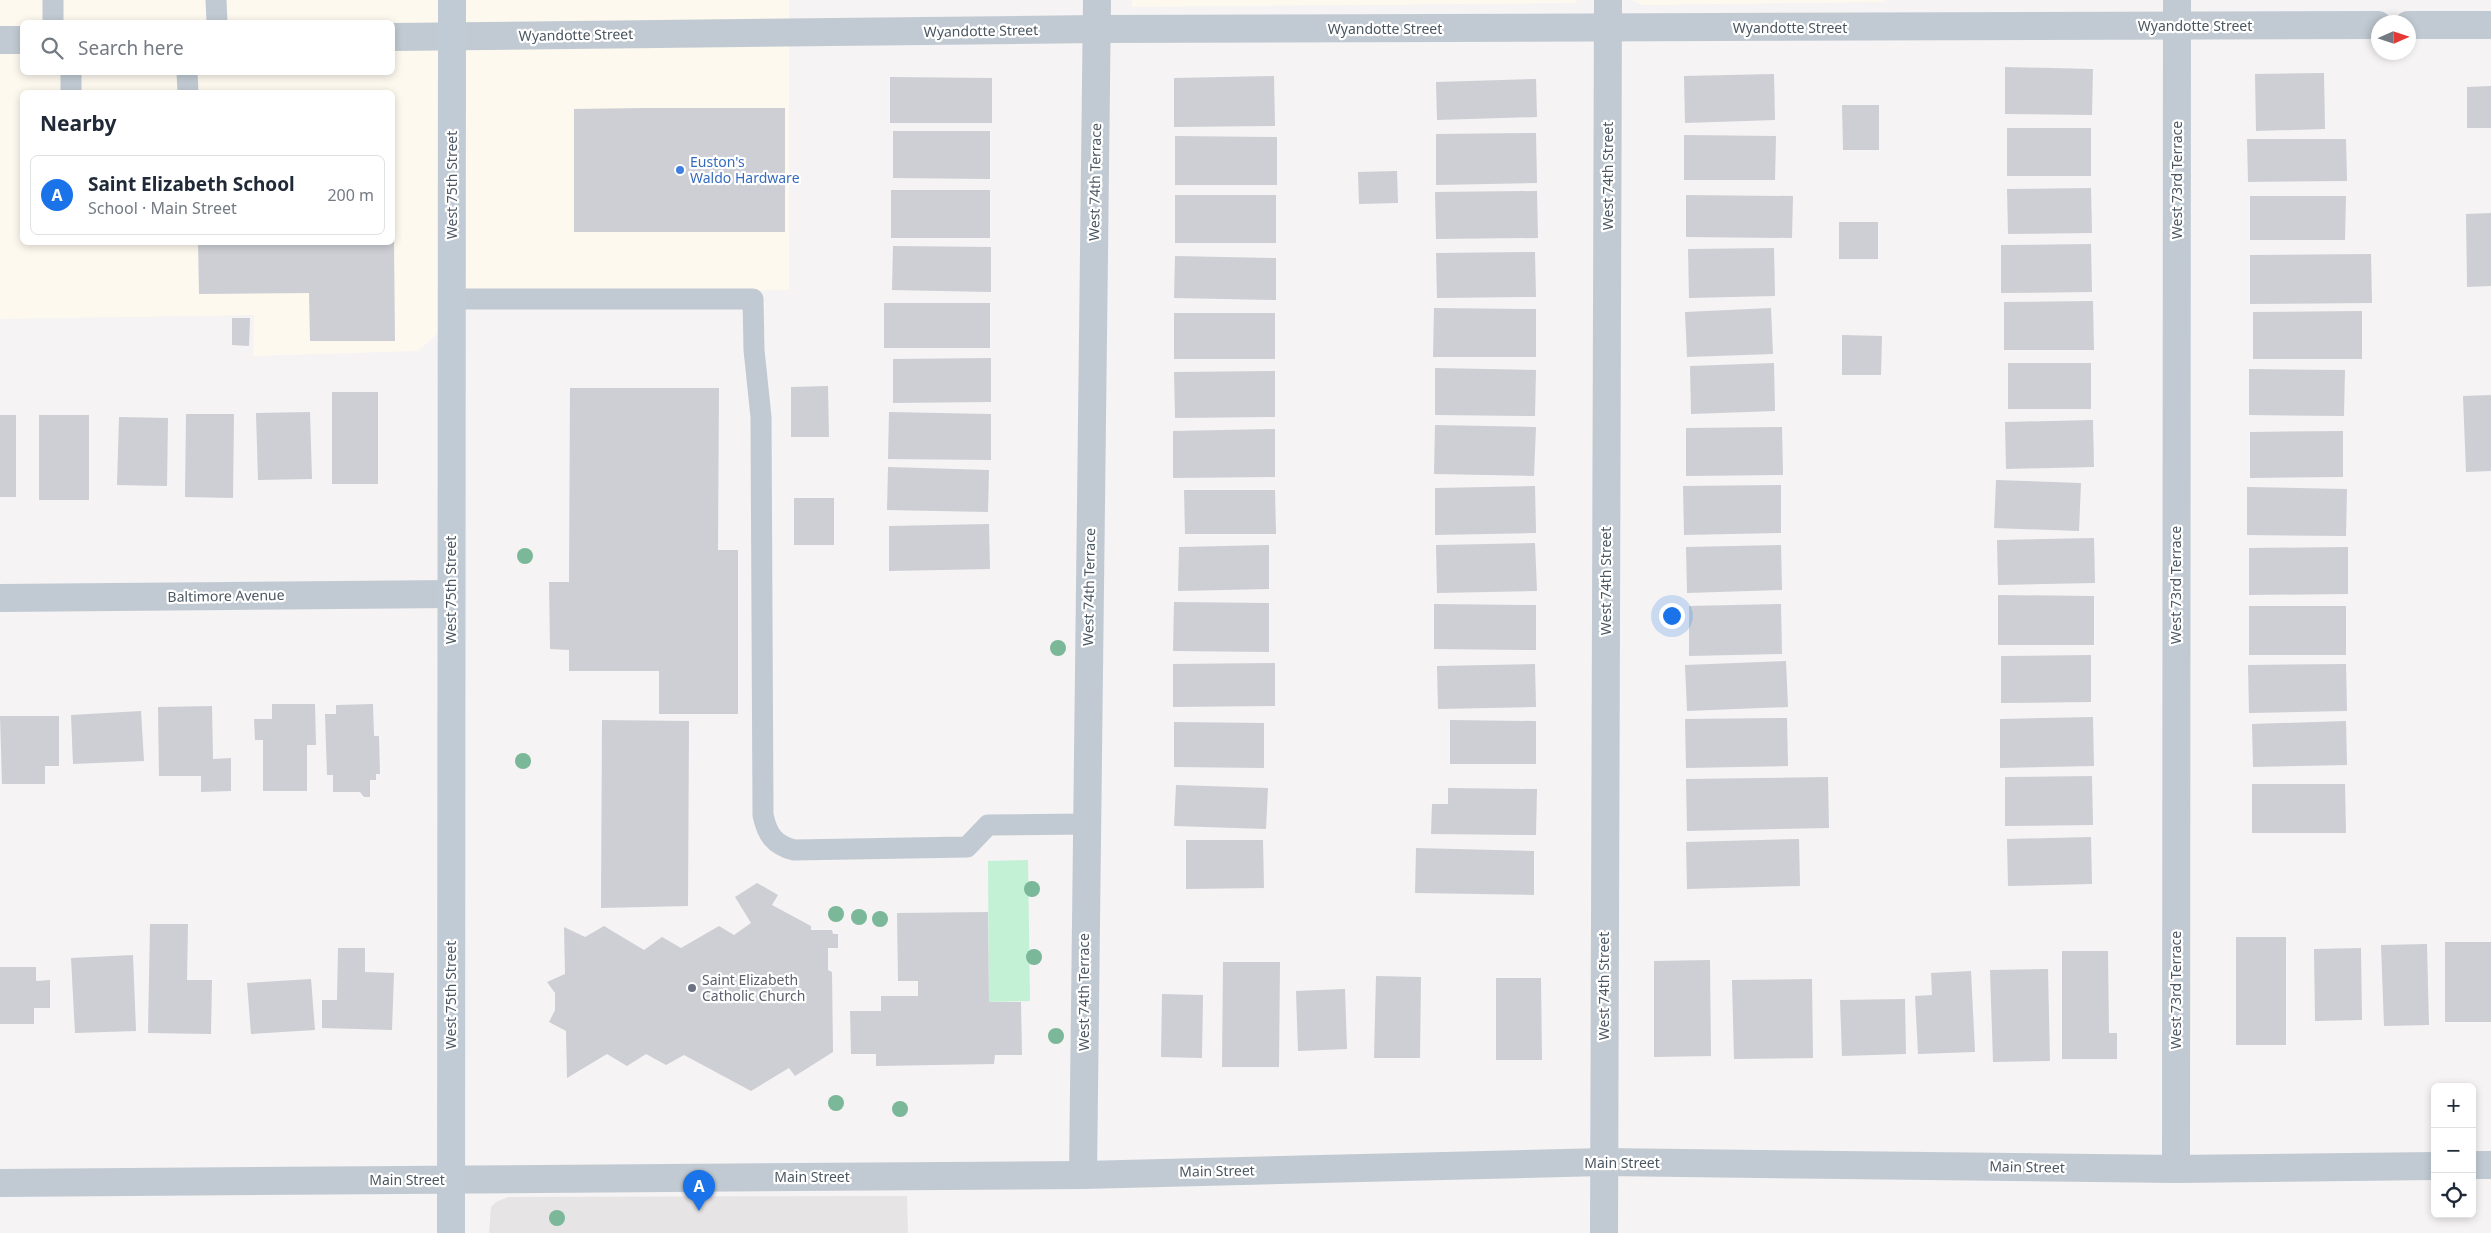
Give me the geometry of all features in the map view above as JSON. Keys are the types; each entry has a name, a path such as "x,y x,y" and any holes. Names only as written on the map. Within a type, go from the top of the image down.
{"main road":[{"name":"West 75th Street","path":"451,1233 452,0"}],"street":[{"name":"West 74th Terrace","path":"1083,1175 1097,0"},
{"name":"West 74th Street","path":"1604,1233 1608,0"},
{"name":"Wyandotte Street","path":"395,37 1097,29 1608,29 2177,13 2371,25"},
{"name":"West 73rd Terrace","path":"2176,1169 2177,13"},
{"path":"2416,25 2491,25"},
{"path":"0,40 20,40"},
{"name":"Baltimore Avenue","path":"0,598 452,594"},
{"name":"Main Street","path":"0,1183 1083,1175 1604,1162 2176,1169 2431,1166"},
{"path":"2476,1165 2491,1165"}],"lane":[{"path":"53,0 53,20"},
{"path":"216,0 217,20"},
{"path":"71,75 71,90"},
{"path":"187,75 188,90"},
{"path":"452,299 753,299 754,350 761,417 762,815 766,828 782,847 794,850 967,847 988,825 1086,824"}],"shaded area":[{"path":"0,0 789,0 789,290 485,292 418,351 253,356 254,315 0,319"},
{"path":"1132,0 1576,0 1576,3 1132,7"},
{"path":"1631,0 1884,0 1884,2 1643,5"},
{"path":"907,1196 908,1233 489,1233 491,1207 496,1202 508,1197"}],"green space":[{"path":"1028,860 1030,1001 989,1002 988,861"}],"building":[{"path":"2005,67 2093,69 2092,115 2005,114"},
{"path":"2324,73 2325,129 2256,131 2255,74"},
{"path":"1774,74 1775,120 1685,123 1684,76"},
{"path":"1274,76 1275,126 1174,127 1174,78"},
{"path":"890,77 992,78 992,123 890,123"},
{"path":"1536,79 1537,117 1437,120 1436,82"},
{"path":"2491,86 2491,128 2467,128 2467,87"},
{"path":"1842,105 1879,105 1879,150 1843,150"},
{"name":"Euston's Waldo Hardware","path":"785,108 785,232 574,232 574,109"},
{"path":"2007,128 2091,128 2091,176 2007,176"},
{"path":"893,131 990,131 990,179 893,178"},
{"path":"1536,133 1537,183 1436,185 1436,134"},
{"path":"1684,135 1776,136 1775,180 1684,180"},
{"path":"1175,136 1277,137 1277,185 1175,185"},
{"path":"2247,139 2346,139 2347,181 2248,182"},
{"path":"1397,171 1398,203 1359,204 1358,172"},
{"path":"2091,188 2092,233 2008,234 2007,189"},
{"path":"891,190 990,190 990,238 891,238"},
{"path":"1537,191 1538,238 1436,239 1435,192"},
{"path":"1175,195 1276,195 1276,243 1175,243"},
{"path":"1686,195 1793,196 1792,238 1686,237"},
{"path":"2250,196 2346,196 2345,240 2250,240"},
{"path":"2491,213 2491,286 2467,287 2466,214"},
{"path":"1839,222 1878,222 1878,259 1839,259"},
{"path":"2091,244 2092,292 2001,293 2001,245"},
{"path":"198,245 394,245 395,341 310,341 309,293 199,294"},
{"path":"893,246 991,247 991,292 892,290"},
{"path":"1774,248 1775,296 1689,298 1688,249"},
{"path":"1535,252 1536,297 1437,298 1436,253"},
{"path":"2371,254 2372,303 2250,304 2250,255"},
{"path":"1175,256 1276,258 1276,300 1174,298"},
{"path":"2093,301 2094,350 2004,350 2004,302"},
{"path":"884,303 990,303 990,348 884,348"},
{"path":"1434,308 1536,309 1536,357 1433,357"},
{"path":"1771,308 1773,354 1687,357 1685,312"},
{"path":"2362,311 2362,359 2253,359 2253,312"},
{"path":"1174,313 1275,313 1275,359 1174,359"},
{"path":"232,318 250,318 249,346 232,345"},
{"path":"1842,335 1882,336 1881,375 1842,375"},
{"path":"991,358 991,402 893,403 893,359"},
{"path":"1774,363 1775,411 1691,414 1690,366"},
{"path":"2008,363 2091,363 2091,409 2008,409"},
{"path":"1435,368 1536,370 1535,416 1435,415"},
{"path":"2249,369 2345,370 2344,416 2249,415"},
{"path":"1275,371 1275,417 1175,418 1174,372"},
{"path":"828,386 829,437 791,437 791,387"},
{"path":"570,388 719,388 718,550 738,550 738,714 659,714 659,671 569,671 569,650 550,649 549,582 569,582"},
{"path":"332,392 378,392 378,484 332,484"},
{"path":"2491,395 2491,471 2466,472 2463,396"},
{"path":"310,412 312,479 258,480 256,413"},
{"path":"889,412 991,414 991,460 888,459"},
{"path":"186,414 234,414 233,498 185,497"},
{"path":"0,415 16,415 16,497 0,497"},
{"path":"39,415 89,415 89,500 39,500"},
{"path":"119,417 168,418 167,486 117,485"},
{"path":"2093,420 2094,467 2006,469 2005,422"},
{"path":"1435,425 1536,427 1534,476 1434,474"},
{"path":"1782,427 1783,475 1686,476 1686,428"},
{"path":"1275,429 1275,477 1173,478 1173,431"},
{"path":"2343,431 2343,477 2250,478 2250,432"},
{"path":"888,467 989,470 988,512 887,510"},
{"path":"1996,480 2081,483 2079,531 1994,528"},
{"path":"1781,485 1781,533 1684,535 1683,486"},
{"path":"1535,486 1536,533 1435,535 1435,488"},
{"path":"2247,487 2347,489 2346,536 2247,535"},
{"path":"1184,490 1275,490 1276,534 1185,534"},
{"path":"794,498 834,498 834,545 794,545"},
{"path":"989,524 990,569 889,571 889,526"},
{"path":"2094,538 2095,583 1998,585 1997,540"},
{"path":"1535,543 1537,591 1437,593 1436,545"},
{"path":"1269,545 1269,589 1178,591 1179,547"},
{"path":"1781,545 1782,590 1687,593 1686,547"},
{"path":"2348,547 2348,594 2249,595 2249,548"},
{"path":"1998,595 2094,596 2094,645 1998,645"},
{"path":"1174,602 1269,603 1269,652 1173,651"},
{"path":"1434,604 1536,605 1536,650 1434,649"},
{"path":"1781,604 1782,654 1689,656 1689,606"},
{"path":"2249,606 2346,606 2346,655 2249,655"},
{"path":"2091,655 2091,702 2001,703 2001,656"},
{"path":"1786,661 1788,707 1687,711 1685,665"},
{"path":"1275,663 1275,706 1173,707 1173,664"},
{"path":"1535,664 1536,707 1438,709 1437,666"},
{"path":"2346,664 2347,711 2249,713 2248,665"},
{"path":"272,704 315,704 316,745 307,745 307,791 263,791 263,740 255,740 254,719 272,719"},
{"path":"373,704 374,736 379,736 380,774 376,774 376,780 370,780 370,797 364,797 360,792 333,792 333,775 327,775 325,714 336,714 336,705"},
{"path":"212,706 213,759 231,758 231,791 201,792 201,776 159,776 158,707"},
{"path":"141,711 144,761 73,764 71,715"},
{"path":"0,716 59,716 59,766 45,766 45,784 2,784"},
{"path":"2093,717 2094,766 2000,768 2000,719"},
{"path":"1787,718 1788,766 1686,768 1685,719"},
{"path":"602,720 689,721 688,906 601,908"},
{"path":"1450,720 1536,721 1536,764 1450,764"},
{"path":"2346,721 2347,765 2253,767 2252,724"},
{"path":"1174,722 1264,723 1264,768 1174,767"},
{"path":"2092,776 2093,825 2005,826 2005,777"},
{"path":"1828,777 1829,828 1687,831 1686,779"},
{"path":"2252,784 2345,784 2346,833 2252,833"},
{"path":"1176,785 1268,788 1266,829 1174,826"},
{"path":"1448,788 1537,789 1536,835 1431,834 1432,804 1448,804"},
{"path":"2091,837 2092,884 2008,886 2007,839"},
{"path":"1799,839 1800,886 1687,889 1686,842"},
{"path":"1186,840 1263,840 1264,888 1186,889"},
{"path":"1416,848 1534,851 1534,895 1415,893"},
{"name":"Saint Elizabeth Catholic Church","path":"757,883 778,895 772,905 811,926 811,930 832,930 833,934 838,934 838,948 828,948 828,970 832,972 833,1052 795,1076 789,1068 751,1091 684,1055 666,1065 646,1054 627,1066 607,1054 567,1078 566,1031 549,1022 555,1010 555,993 547,982 565,974 564,927 585,937 604,926 644,950 662,937 681,948 719,926 734,935 751,923 735,897"},
{"path":"988,912 989,1002 1021,1002 1022,1055 995,1055 994,1064 876,1066 876,1054 851,1054 850,1011 881,1011 881,996 918,996 918,981 898,981 897,913"},
{"path":"150,924 188,924 187,980 212,980 211,1034 148,1033"},
{"path":"2236,937 2286,937 2286,1045 2236,1045"},
{"path":"2445,942 2491,942 2491,1022 2445,1022"},
{"path":"2427,944 2429,1025 2384,1026 2381,945"},
{"path":"338,948 365,948 365,972 394,973 392,1030 322,1028 322,1000 337,1000"},
{"path":"2361,948 2362,1020 2315,1021 2314,949"},
{"path":"2062,951 2108,951 2109,1033 2117,1033 2117,1059 2062,1059"},
{"path":"133,955 136,1031 75,1033 71,958"},
{"path":"1710,960 1711,1056 1654,1057 1654,961"},
{"path":"1223,962 1280,962 1279,1067 1222,1067"},
{"path":"0,967 36,967 36,981 50,980 50,1008 34,1008 34,1024 0,1024"},
{"path":"2048,969 2050,1061 1993,1062 1990,970"},
{"path":"1971,971 1975,1052 1918,1054 1915,996 1932,995 1931,973"},
{"path":"1376,976 1421,977 1420,1058 1374,1058"},
{"path":"1496,978 1541,978 1542,1060 1496,1060"},
{"path":"311,979 315,1030 251,1034 247,983"},
{"path":"1812,979 1813,1058 1734,1059 1732,980"},
{"path":"1345,989 1347,1049 1298,1051 1296,991"},
{"path":"1162,994 1203,995 1202,1058 1161,1057"},
{"path":"1905,999 1906,1054 1842,1056 1840,1000"}],"place":[{"name":"Euston's Waldo Hardware","path":"680,170"},
{"name":"Saint Elizabeth Catholic Church","path":"692,988"},
{"name":"Saint Elizabeth School","path":"699,1211"}]}
